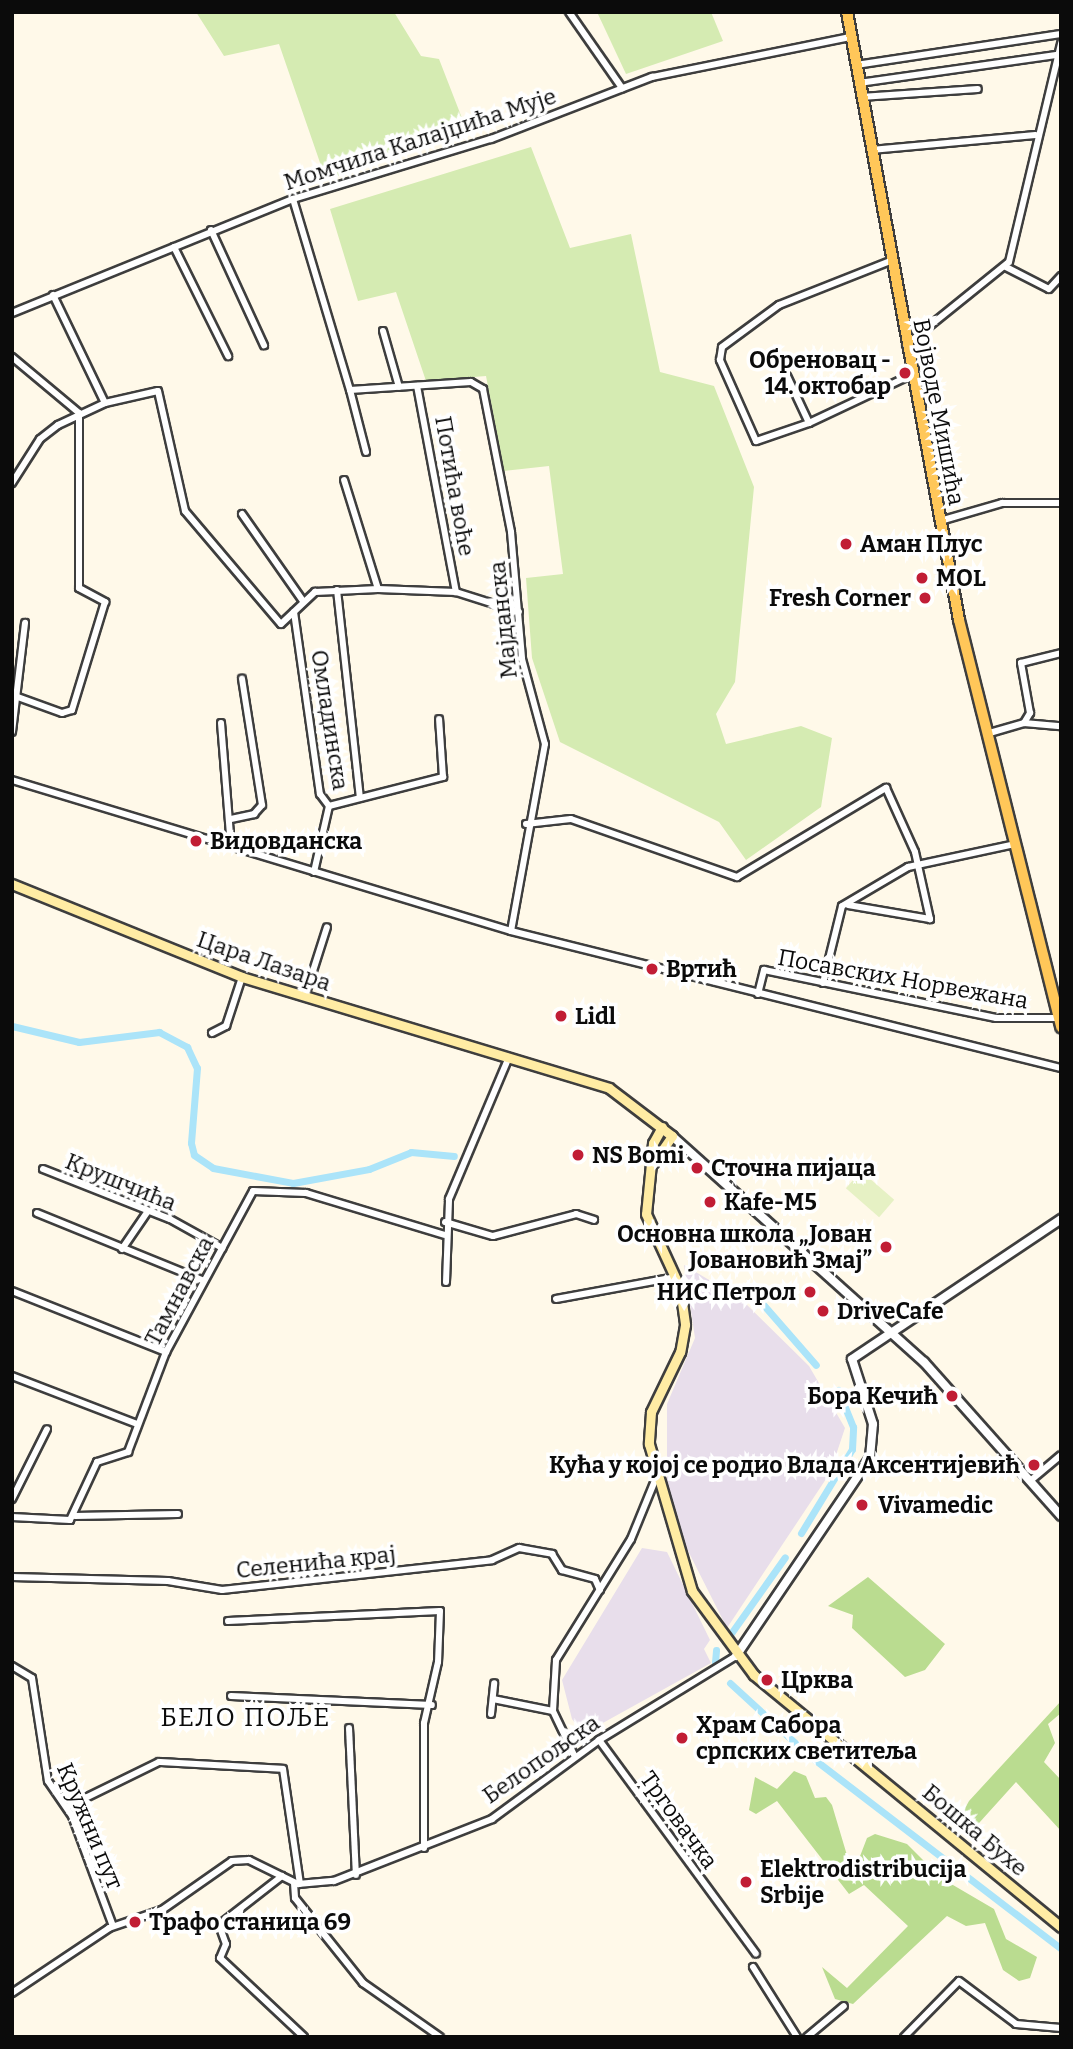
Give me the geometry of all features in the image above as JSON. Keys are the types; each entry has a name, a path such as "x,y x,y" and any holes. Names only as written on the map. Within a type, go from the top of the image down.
{"main road":[{"name":"Војводе Мишића","path":"847,12 938,522 986,734 1060,1022"},
{"name":"Цара Лазара","path":"12,884 242,977 609,1088 671,1136"},
{"path":"656,1478 651,1412 680,1352 685,1325 676,1278 648,1224 652,1164 662,1127"},
{"path":"652,1164 671,1136"},
{"name":"Бошка Бухе","path":"656,1478 692,1591 736,1656 1061,1927"}],"street":[{"path":"569,12 622,88"},
{"path":"856,65 1061,34"},
{"name":"Момчила Калајџића Мује","path":"12,313 211,230 293,199 491,139 622,88 851,37"},
{"path":"905,345 1006,267 1035,135 1061,43"},
{"path":"859,83 1056,55"},
{"path":"861,97 978,89"},
{"path":"871,150 1035,135"},
{"path":"293,199 366,452"},
{"path":"211,230 264,345"},
{"path":"174,247 228,356"},
{"path":"890,261 772,309 720,351 756,441 809,424 911,375"},
{"path":"1006,267 1049,289 1061,276"},
{"path":"52,295 105,403"},
{"path":"383,331 399,387"},
{"path":"12,356 79,413 79,588 103,598 105,606 72,710 62,713 15,696"},
{"path":"787,376 809,424"},
{"name":"Мајданска","path":"350,390 471,382 483,389 511,532 522,659 545,744 526,824 511,931"},
{"name":"Потића воће","path":"417,386 456,592"},
{"path":"12,483 40,439 79,413 105,403 158,391 186,513 278,622 295,612 303,601 337,590 360,798"},
{"path":"344,481 378,589"},
{"path":"938,522 1002,503 1061,503"},
{"path":"242,514 303,601"},
{"name":"Потића воће","path":"337,590 456,592 519,612"},
{"name":"Омладинска","path":"295,612 320,794 329,806 314,872"},
{"path":"12,732 25,623"},
{"path":"1024,723 1030,713 1021,663 1061,653"},
{"path":"231,819 254,814 262,805 242,679"},
{"path":"329,806 443,777 439,719"},
{"path":"221,723 231,819 231,848"},
{"path":"986,734 1024,723 1061,726"},
{"path":"12,780 511,931 1061,1068"},
{"path":"526,824 571,819 737,877 882,788 918,866 928,922 848,905"},
{"path":"823,983 838,909 918,866 1015,844"},
{"path":"305,996 327,927"},
{"name":"Посавских Норвежана","path":"758,993 764,970 996,1018 1060,1022"},
{"path":"212,1033 226,1026 242,977"},
{"path":"446,1282 445,1222 454,1182 509,1057"},
{"name":"Цара Лазара","path":"671,1136 892,1333 1061,1516"},
{"name":"Крушчића","path":"43,1169 149,1211 222,1248"},
{"name":"Тамнавска","path":"75,1516 94,1466 124,1457 166,1352 202,1280 222,1248 244,1200 261,1188 350,1204 445,1235"},
{"path":"122,1249 149,1211"},
{"path":"37,1213 202,1280"},
{"path":"445,1222 493,1236 576,1214 594,1220"},
{"path":"892,1333 1061,1219"},
{"path":"555,1299 676,1278"},
{"path":"12,1291 166,1352"},
{"name":"Белопољска","path":"297,1883 356,1875 515,1807 599,1740 736,1656 870,1458 873,1424 850,1362 892,1333"},
{"path":"12,1376 137,1424"},
{"path":"12,1499 47,1429"},
{"path":"1030,1481 1061,1455"},
{"path":"575,1757 553,1711 556,1660 600,1590 656,1478"},
{"path":"12,1517 64,1522 75,1516 178,1514"},
{"name":"Селенића крај","path":"12,1577 168,1581 222,1590 492,1560 519,1548 552,1554 562,1570 595,1579 600,1590"},
{"path":"228,1621 440,1611 432,1705 424,1723 424,1848"},
{"name":"Кружни пут","path":"12,1667 32,1678 48,1781 67,1807 113,1926"},
{"path":"491,1714 495,1683"},
{"path":"231,1696 432,1705"},
{"path":"492,1699 553,1711"},
{"path":"349,1728 356,1875"},
{"name":"Трговачка","path":"599,1740 756,1954"},
{"path":"67,1807 159,1762 283,1769 297,1883 295,1898 363,1983 440,2037"},
{"path":"12,1993 113,1926 162,1910 237,1859 297,1883"},
{"path":"282,1876 219,1925 226,1944 220,1958 304,2037"},
{"path":"753,1967 797,2037"},
{"path":"904,2037 959,1981 1016,2024 1061,2028"},
{"path":"807,2037 844,2006"}],"shaded area":[{"path":"684,1265 741,1299 809,1366 845,1428 830,1473 727,1628 682,1539 667,1484 667,1404 695,1338"},
{"path":"642,1548 667,1552 710,1640 704,1649 711,1663 583,1734 572,1719 562,1680"}],"green space":[{"path":"196,12 394,12 421,56 439,59 467,131 326,180 279,44 224,56"},
{"path":"597,12 711,12 723,41 626,74"},
{"path":"531,147 570,248 631,234 660,372 714,386 754,487 735,682 716,714 726,744 801,726 832,738 821,807 746,860 719,822 560,742 532,658 526,578 563,574 549,466 504,471 486,376 426,381 396,292 358,301 330,209"},
{"path":"861,1171 894,1200 879,1217 846,1188"},
{"path":"868,1577 945,1644 925,1670 905,1677 852,1628 853,1615 828,1606"},
{"path":"1061,1701 1061,1713 1048,1724 1055,1743 1044,1762 1061,1780 1061,1831 1016,1782 970,1833 958,1821 969,1801"},
{"path":"794,1771 806,1776 815,1798 826,1797 832,1805 849,1862 857,1864 867,1838 875,1834 907,1844 941,1878 994,1909 1006,1939 1037,1957 1030,1978 1019,1981 1003,1970 985,1923 966,1926 947,1916 853,2004 835,1999 822,1967 847,1988 908,1926 864,1885 849,1894 777,1801 756,1814 749,1810 755,1777 777,1789"}],"waterway":[{"path":"12,1026 79,1042 159,1032 187,1047 197,1068 191,1143 194,1155 213,1168 293,1183 369,1169 411,1152 454,1156"},
{"path":"754,1294 816,1365"},
{"path":"801,1533 852,1449 853,1427 838,1390"},
{"path":"727,1639 785,1557"},
{"path":"715,1662 716,1650"},
{"path":"730,1683 806,1753 1061,1949"}],"place":[{"name":"Обреновац - 14. октобар","path":"905,373"},
{"name":"Аман Плус","path":"846,544"},
{"name":"MOL","path":"922,578"},
{"name":"Fresh Corner","path":"925,598"},
{"name":"Видовданска","path":"196,841"},
{"name":"Вртић","path":"652,969"},
{"name":"Lidl","path":"561,1016"},
{"name":"NS Bomi","path":"578,1155"},
{"name":"Сточна пијаца","path":"697,1168"},
{"name":"Kafe-M5","path":"710,1202"},
{"name":"Основна школа „Јован Јовановић Змај”","path":"886,1247"},
{"name":"НИС Петрол","path":"810,1292"},
{"name":"DriveCafe","path":"823,1311"},
{"name":"Бора Кечић","path":"952,1396"},
{"name":"Кућа у којој се родио Влада Аксентијевић","path":"1034,1465"},
{"name":"Vivamedic","path":"862,1505"},
{"name":"Црква","path":"767,1680"},
{"name":"Храм Сабора српских светитеља","path":"682,1738"},
{"name":"Elektrodistribucija Srbije","path":"746,1882"},
{"name":"Трафо станица 69","path":"135,1922"}],"district":[{"name":"БЕЛО ПОЉЕ","path":"246,1718"}]}
